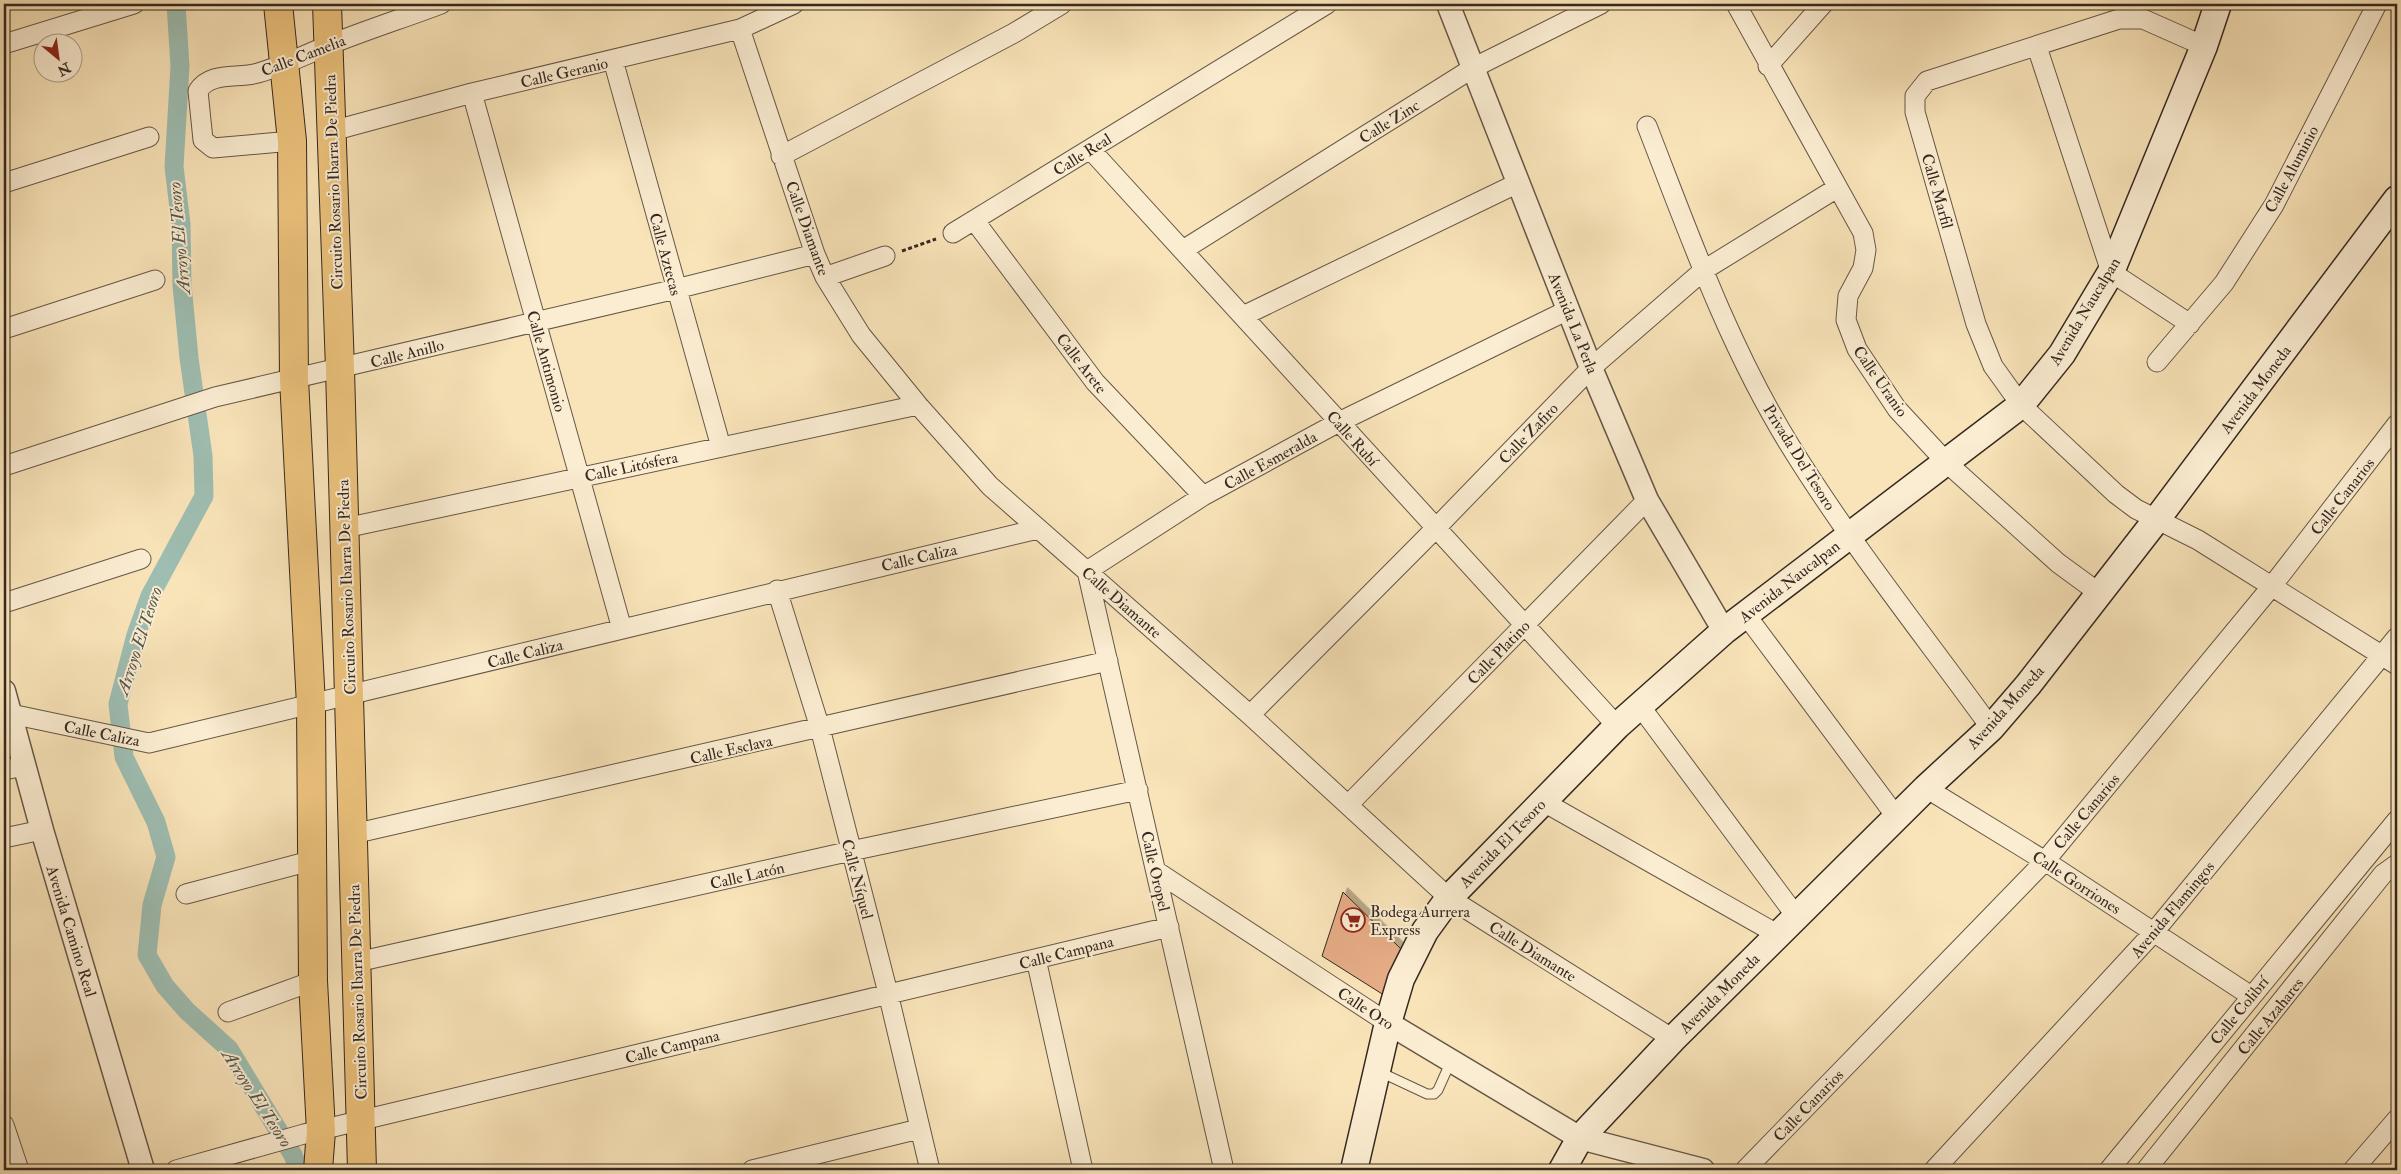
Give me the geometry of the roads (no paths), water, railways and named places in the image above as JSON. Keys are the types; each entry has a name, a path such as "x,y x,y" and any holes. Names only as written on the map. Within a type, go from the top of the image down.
{"main road":[{"path":"278,4 292,141 294,379 311,705 310,861 313,981 313,1132 318,1170"},
{"name":"Circuito Rosario Ibarra De Piedra","path":"327,4 345,528 362,1170"},
{"name":"Avenida Naucalpan","path":"1724,631 1948,463 2021,405 2062,354 2111,272 2204,46 2218,4"},
{"name":"Avenida Moneda","path":"1562,1170 1580,1138 1673,1039 1777,934 1898,818 1926,788 1991,728 2028,685 2157,519 2397,199"},
{"name":"Avenida El Tesoro","path":"1357,1169 1388,1023 1401,980 1425,930 1449,898 1617,726 1724,631"}],"street":[{"path":"4,44 134,4"},
{"name":"Calle Camelia","path":"292,141 213,148 203,140 198,90 202,84 210,79 253,75 284,65 328,46 441,4"},
{"name":"Calle Geranio","path":"332,131 472,93 740,29 794,4"},
{"path":"781,156 1014,33 1062,4"},
{"name":"Calle Real","path":"953,233 1327,4"},
{"name":"Avenida La Perla","path":"1448,4 1591,368 1647,500 1724,631"},
{"name":"Calle Zinc","path":"1183,250 1473,68 1602,4"},
{"name":"Calle Uranio","path":"1736,4 1768,66 1863,233 1866,250 1863,268 1848,296 1846,320 1856,349 1897,409 1948,463 2058,563 2099,593"},
{"path":"1768,66 1823,4"},
{"name":"Calle Aluminio","path":"2157,362 2224,283 2274,205 2377,4"},
{"name":"Calle Marfil","path":"2204,46 2143,20 2119,19 1927,81 1916,96 1915,112 1976,324 1993,366 2021,405 2116,494 2136,508 2198,540 2390,660"},
{"name":"Calle Diamante","path":"740,29 781,156 815,254 825,277 861,335 918,405 990,486 1250,715 1349,804 1449,898 1673,1039"},
{"path":"2037,47 2111,272 2190,324"},
{"name":"Calle Aztecas","path":"613,60 721,447"},
{"name":"Calle Antimonio","path":"472,93 622,629"},
{"name":"Privada Del Tesoro","path":"1647,126 1704,270 1752,378 1789,444 1850,535 1991,728"},
{"path":"4,183 149,137"},
{"name":"Calle Rubí","path":"1090,149 1617,726"},
{"path":"1242,316 1518,183"},
{"name":"Calle Zafiro","path":"1250,715 1436,528 1591,368 1704,270 1837,188"},
{"name":"Calle Arete","path":"974,220 1095,382 1203,496"},
{"name":"Calle Anillo","path":"4,466 215,397 676,289 815,254"},
{"path":"825,277 885,256"},
{"path":"4,329 155,280"},
{"name":"Calle Esmeralda","path":"1087,571 1203,496 1339,422 1568,310"},
{"name":"Calle Litósfera","path":"345,528 918,405"},
{"name":"Calle Canarios","path":"1745,1170 2045,861 2272,586 2397,424"},
{"name":"Calle Platino","path":"1349,804 1647,500"},
{"name":"Calle Caliza","path":"11,714 99,734 149,742 350,696 778,590 1038,529"},
{"path":"4,603 141,559"},
{"name":"Calle Oropel","path":"1087,571 1224,1170"},
{"name":"Calle Níquel","path":"778,590 820,728 888,994 930,1170"},
{"path":"1746,615 1898,818"},
{"name":"Avenida Flamingos","path":"1934,1170 2154,932 2390,660 2397,637"},
{"name":"Calle Esclava","path":"353,834 1108,662"},
{"name":"Avenida Camino Real","path":"4,691 11,714 14,768 42,830 143,1170"},
{"path":"1640,706 1796,916"},
{"name":"Calle Gorriones","path":"1926,788 2045,861 2251,996"},
{"name":"Calle Latón","path":"357,962 851,851 1138,790"},
{"path":"1542,801 1777,934"},
{"name":"Calle Colibrí","path":"2109,1170 2397,820"},
{"path":"4,838 42,830"},
{"path":"186,894 310,861"},
{"name":"Calle Azahares","path":"2146,1170 2383,874 2396,864"},
{"name":"Calle Oro","path":"1156,871 1388,1023 1580,1138 1703,1170"},
{"name":"Calle Campana","path":"176,1170 313,1132 1169,926"},
{"path":"1036,959 1083,1170"},
{"path":"228,1012 313,981"},
{"path":"2354,1170 2397,1119"},
{"path":"4,1125 19,1170"},
{"path":"752,1170 920,1129"}],"lane":[{"path":"1377,1070 1427,1094 1434,1094 1438,1090 1451,1061"}],"waterway":[{"name":"Arroyo El Tesoro","path":"176,4 180,66 174,167 181,224 182,285 189,358 203,456 204,496 150,596 136,635 118,704 124,757 156,822 166,857 152,905 147,955 165,986 187,1011 229,1049 293,1155 299,1170"}],"place":[{"name":"Bodega Aurrera Express","path":"1353,920"}]}
